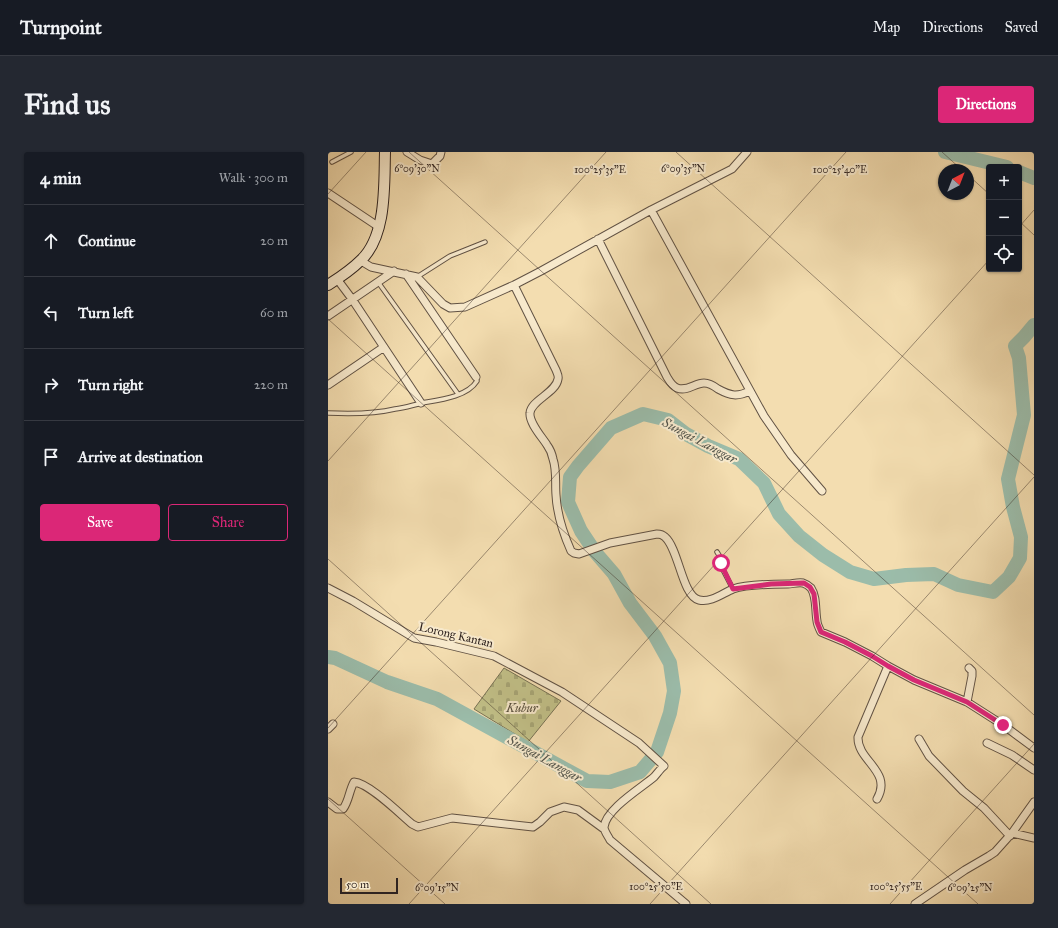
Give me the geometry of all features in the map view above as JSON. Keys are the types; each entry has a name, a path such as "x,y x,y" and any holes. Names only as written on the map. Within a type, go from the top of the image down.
{"main road":[{"path":"328,286 361,261 371,247 379,227 383,208 385,152"}],"street":[{"path":"407,152 420,160 432,164 440,156 441,152"},
{"path":"361,261 371,267 418,277 443,304 450,308 465,307 514,285 651,210 732,168 747,152"},
{"path":"328,193 379,227"},
{"path":"651,210 764,416 791,455 822,491"},
{"path":"598,239 672,386 682,389 703,383 711,384 731,395 741,395 750,391"},
{"path":"328,316 394,271"},
{"path":"406,274 476,377"},
{"path":"337,279 352,299 421,403"},
{"path":"514,285 559,377 555,386 531,409 529,414 531,422 548,446 553,457 556,467 558,514 571,551 579,554 610,543 657,534 664,536 670,542 689,592 694,598 701,600 717,597 733,589 771,584 804,583 810,587 814,594 817,622 821,632 845,642 914,680 967,702 1003,725 1034,748"},
{"path":"328,385 384,347"},
{"name":"Lorong Kantan","path":"328,588 353,601 414,638 494,656 562,692 639,743 664,766 654,777 636,790 608,816 604,824 604,829"},
{"path":"877,799 881,792 882,785 878,773 861,749 858,738 888,666"},
{"path":"967,702 972,676 972,671 969,668"},
{"path":"919,739 929,756 963,791 984,808 1011,834 1034,838"},
{"path":"988,743 1012,755 1034,770"},
{"path":"328,802 337,809 343,809 346,805 351,787 354,782 358,783 371,789 412,824 418,827 452,818 533,827 550,812 564,807 578,810 604,829 610,840 686,904"},
{"path":"915,904 965,870 992,854 1011,834 1034,802"}],"lane":[{"path":"332,162 351,152"},
{"path":"418,277 450,256 485,242"},
{"path":"378,282 458,394"},
{"path":"328,413 350,414 394,410 421,403 442,400 464,392 476,384 476,377"},
{"path":"717,552 722,560 722,566 733,589"}],"green space":[{"name":"Kubur","path":"504,668 561,701 528,742 474,709"}],"waterway":[{"path":"945,152 995,164"},
{"path":"1022,173 1034,178"},
{"name":"Sungai Langgar","path":"328,657 335,658 387,682 437,699 587,781 610,782 640,772 657,752 670,713 674,691 670,663 655,636 630,603 614,574 595,552 581,531 568,502 570,477 611,428 643,414 668,420 686,434 708,446 739,459 764,483 779,514 799,536 823,555 850,572 874,579 906,575 934,574 958,585 993,592 1009,577 1020,558 1021,537 1013,507 1008,479 1024,415 1019,358 1015,346 1034,325"}],"route":[{"path":"721,563 733,589 771,584 804,583 810,587 814,594 817,622 821,632 845,642 914,680 967,702 1003,725"}]}
